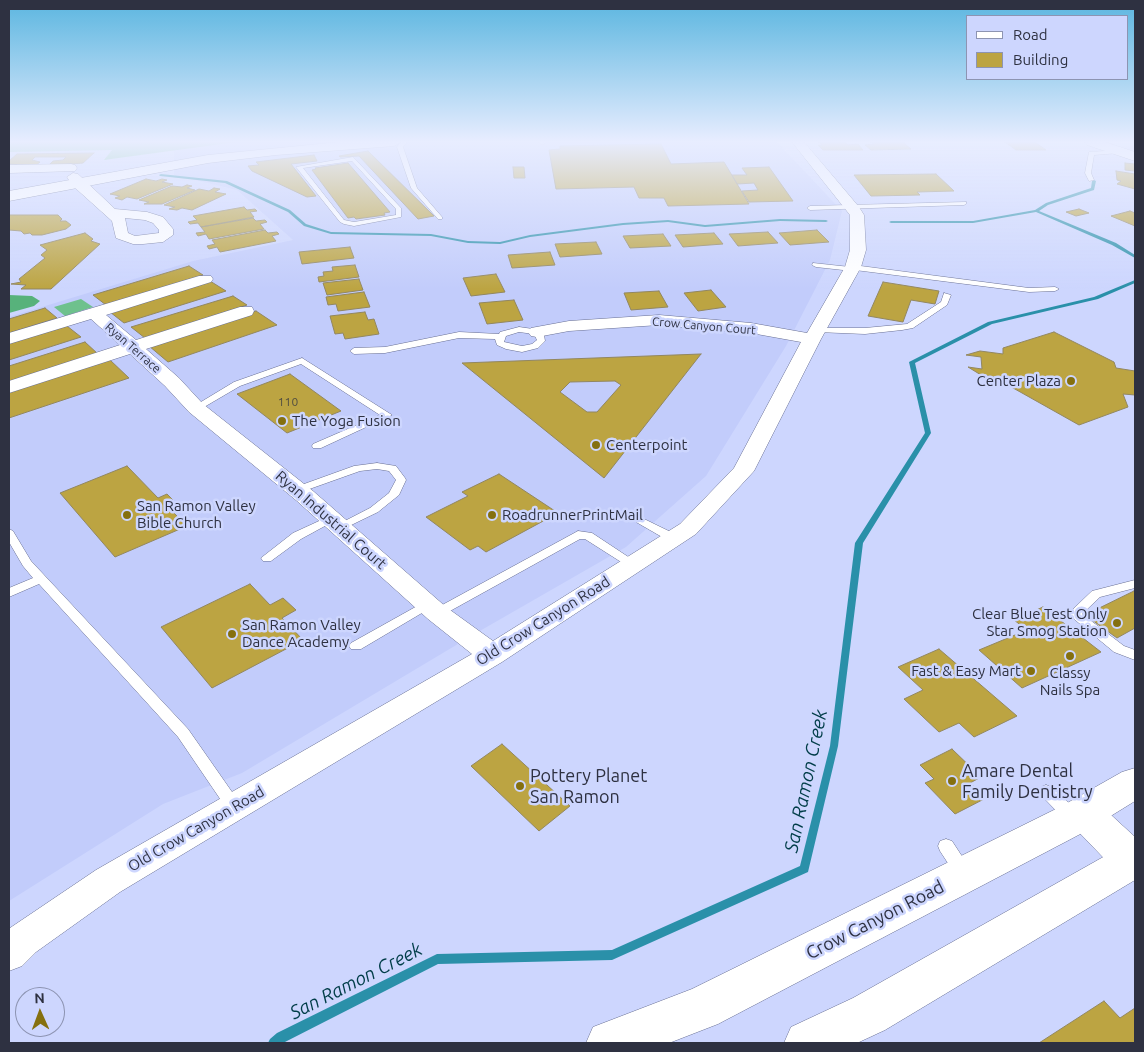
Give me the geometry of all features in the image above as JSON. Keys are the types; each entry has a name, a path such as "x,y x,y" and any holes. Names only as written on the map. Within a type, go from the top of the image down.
{"street":[{"path":"9,196 25,191"},
{"path":"89,191 111,213"},
{"name":"Old Crow Canyon Road","path":"9,953 23,940 108,881 492,655 688,529 743,471 814,334 852,268 858,250 857,215 839,191"},
{"path":"9,339 205,279"},
{"path":"9,387 246,311"},
{"name":"Ryan Terrace","path":"94,314 172,382"},
{"name":"Crow Canyon Court","path":"537,332 569,326 659,320 814,334"},
{"name":"Ryan Industrial Court","path":"172,382 196,408 298,490 433,608 492,655"},
{"name":"Crow Canyon Road","path":"609,1043 702,1008 955,860 1069,807 1135,783"},
{"path":"807,1043 870,1014 1134,861 1069,807"}],"lane":[{"path":"318,191 342,221 354,224 399,216 399,209 383,191"},
{"path":"417,191 440,218"},
{"path":"810,208 964,203"},
{"path":"816,265 1029,290 1056,289"},
{"path":"814,334 910,326 944,303 947,295"},
{"path":"354,350 385,350 459,335 500,336 519,329 537,332 542,338 539,344 522,349 504,345 499,340 500,336"},
{"path":"196,408 237,384 302,361 387,415 317,446"},
{"path":"267,558 291,540 374,510 394,496 401,480 392,468 377,466 358,468 298,490"},
{"path":"640,520 673,538"},
{"path":"9,533 27,563 183,733 234,807"},
{"path":"356,646 578,535 588,536 633,564"},
{"path":"9,594 41,579"},
{"path":"1135,584 1096,594 1074,614 1119,649 1135,655"}],"shaded area":[{"path":"238,191 823,191 842,211 830,260 786,346 706,476 626,547 478,632 242,773 163,804 9,901 9,317 193,261 293,240"}],"green space":[{"path":"9,295 32,296 40,301 34,306 9,313"},
{"path":"81,299 93,307 65,316 54,307"}],"building":[{"path":"117,191 156,191 137,199 127,197 122,200 115,198 120,196 110,194"},
{"path":"160,191 192,191 162,204 144,204 149,202 139,200"},
{"path":"194,191 217,191 215,192 226,194 192,210 182,208 177,210 169,209 175,207 164,205"},
{"path":"295,191 312,191 316,196 307,197"},
{"path":"328,191 372,191 390,212 384,213 385,215 356,219 354,217 348,218"},
{"path":"392,191 409,191 434,216 418,219"},
{"path":"636,191 741,191 749,204 668,206 664,198 639,198"},
{"path":"742,191 786,191 793,201 749,202"},
{"path":"867,191 951,191 917,192 920,195 871,196"},
{"path":"244,207 247,210 255,209 257,211 250,212 254,217 201,227 198,223 190,224 188,222 197,220 193,216"},
{"path":"1079,209 1089,213 1076,216 1066,212"},
{"path":"1130,211 1135,213 1135,226 1111,216"},
{"path":"9,215 58,215 62,219 60,221 66,221 71,225 66,229 42,235 24,234 21,231 9,230"},
{"path":"253,218 256,221 265,220 267,222 260,224 264,229 209,239 206,234 198,236 196,233 205,232 201,227"},
{"path":"265,230 268,233 277,232 279,234 272,236 276,241 220,252 217,247 209,249 207,246 215,244 212,240"},
{"path":"817,230 829,242 790,245 779,233"},
{"path":"768,232 778,243 738,246 729,234"},
{"path":"85,233 93,239 91,241 100,244 51,289 21,289 26,285 11,284 21,282 19,279 45,258 41,255 47,250 40,245"},
{"path":"714,233 723,244 683,247 675,235"},
{"path":"663,234 671,246 630,248 623,236"},
{"path":"596,242 602,254 560,257 555,244"},
{"path":"350,247 354,258 302,264 299,252"},
{"path":"550,252 555,265 512,268 508,255"},
{"path":"355,265 359,277 319,282 318,277 324,276 323,272 333,271 332,267"},
{"path":"189,266 203,275 106,305 93,295"},
{"path":"496,274 505,292 471,296 463,278"},
{"path":"359,279 363,290 327,295 323,283"},
{"path":"210,281 226,291 124,323 110,312"},
{"path":"883,282 939,291 935,304 911,300 903,322 868,316"},
{"path":"711,290 726,307 698,311 684,293"},
{"path":"659,291 668,307 631,310 624,293"},
{"path":"364,292 370,307 338,311 336,304 328,305 326,297"},
{"path":"233,296 247,305 145,338 131,327"},
{"path":"514,300 523,320 487,324 479,303"},
{"path":"45,308 57,318 9,333 9,319"},
{"path":"256,311 277,325 168,362 149,346"},
{"path":"365,312 368,320 374,319 379,334 345,339 343,333 335,334 330,316"},
{"path":"67,326 81,337 9,360 9,343"},
{"name":"Center Plaza","path":"1054,332 1114,362 1116,368 1135,371 1135,395 1123,394 1128,407 1079,425 1006,384 1005,378 981,375 968,367 982,369 981,357 966,355 980,351 1003,354 1003,348"},
{"path":"85,342 98,354 9,382 9,366"},
{"name":"Centerpoint","path":"701,354 604,478 462,363","holes":["615,381 621,385 597,412 587,412 560,392 570,382"]},
{"path":"110,360 129,378 9,418 9,392"},
{"path":"290,374 341,411 287,433 237,394"},
{"name":"San Ramon Valley Bible Church","path":"127,466 158,498 167,494 173,500 165,504 187,526 115,557 60,493"},
{"name":"RoadrunnerPrintMail","path":"499,474 558,513 486,552 478,546 470,550 426,517 468,496 462,492"},
{"name":"San Ramon Valley Dance Academy","path":"250,584 270,605 283,598 296,610 282,618 303,640 212,688 161,627"},
{"path":"1134,591 1135,628 1117,638 1085,615"},
{"path":"1043,607 1101,652 1022,688 979,650 1027,630 1014,620"},
{"path":"939,649 1017,716 974,737 959,723 939,732 904,699 923,690 898,667"},
{"name":"Pottery Planet San Ramon","path":"502,744 570,806 539,831 471,766"},
{"name":"Amare Dental Family Dentistry","path":"952,749 981,777 970,783 986,798 955,814 925,783 934,779 920,765"},
{"path":"1104,1001 1120,1018 1135,1008 1135,1043 1039,1043"}],"waterway":[{"path":"246,191 289,211 305,225 331,233 431,235 468,242 500,243 530,236 623,224 668,221 705,226 780,220 826,221"},
{"name":"San Ramon Creek","path":"1036,211 1047,204 1087,191"},
{"path":"891,222 973,222 1036,211"},
{"name":"San Ramon Creek","path":"1036,211 1114,244 1135,257"},
{"name":"San Ramon Creek","path":"274,1043 281,1037 437,959 612,955 804,869 834,746 859,543 928,433 912,362 990,323 1096,298 1135,281"}],"place":[{"name":"Center Plaza","path":"1071,381"},
{"name":"The Yoga Fusion","path":"282,421"},
{"name":"Centerpoint","path":"596,445"},
{"name":"San Ramon Valley Bible Church","path":"127,515"},
{"name":"RoadrunnerPrintMail","path":"492,515"},
{"name":"Clear Blue Test Only Star Smog Station","path":"1117,623"},
{"name":"San Ramon Valley Dance Academy","path":"232,634"},
{"name":"Classy Nails Spa","path":"1070,656"},
{"name":"Fast & Easy Mart","path":"1031,671"},
{"name":"Amare Dental Family Dentistry","path":"952,781"},
{"name":"Pottery Planet San Ramon","path":"520,786"}]}
